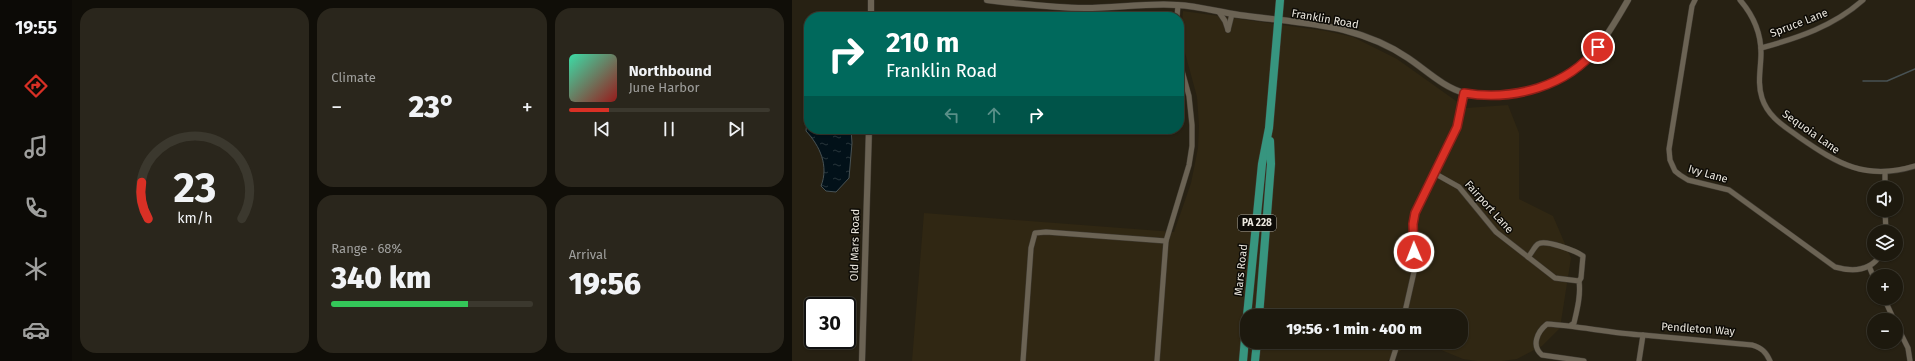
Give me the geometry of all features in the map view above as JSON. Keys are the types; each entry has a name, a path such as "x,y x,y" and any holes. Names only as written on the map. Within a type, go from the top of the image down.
{"main road":[{"name":"Mars Road","path":"1248,309 1262,164 1269,130 1280,0"},
{"name":"Mars Road","path":"1260,309 1271,164 1269,130"},
{"name":"Mars Road","path":"1243,361 1244,349"},
{"path":"1255,361 1256,349"}],"street":[{"path":"871,0 871,12"},
{"name":"Franklin Road","path":"987,0 1085,8 1178,5 1278,21 1325,26 1367,37 1406,57 1452,89 1479,96 1531,90 1551,84 1566,77 1581,66 1592,54 1614,25 1628,0"},
{"name":"Ivy Lane","path":"1695,0 1692,6 1669,149 1670,160 1676,171 1688,180 1729,190 1835,267 1851,270 1862,269 1869,266"},
{"name":"Sequoia Lane","path":"1740,0 1755,22 1761,48 1759,79 1760,92 1768,110 1776,121 1838,163 1864,170 1885,172 1915,166"},
{"name":"Spruce Lane","path":"1761,48 1794,38 1827,25 1863,0"},
{"path":"1177,12 1178,5"},
{"path":"1218,12 1225,21 1228,30 1232,14"},
{"path":"1157,361 1166,241 1189,165 1192,146 1192,125 1189,96 1184,78"},
{"path":"1406,309 1414,272 1414,218 1457,127 1464,93"},
{"name":"Old Mars Road","path":"862,361 869,134"},
{"path":"1885,172 1885,181"},
{"name":"Fairport Lane","path":"1434,173 1459,186 1496,232 1555,278 1579,281"},
{"path":"1023,361 1031,248 1035,234 1046,232 1166,241"},
{"path":"1528,257 1537,245 1544,242 1577,251 1583,256 1581,278 1579,281 1580,288 1578,306 1574,323 1571,325 1547,324 1541,329 1537,338 1538,352 1542,356 1584,361"},
{"path":"1870,269 1869,266 1874,261"},
{"name":"Pendleton Way","path":"1571,325 1598,331 1752,345 1760,347 1770,361"},
{"path":"1639,361 1643,335"},
{"path":"1903,338 1908,348 1910,361"},
{"path":"1392,361 1396,349"}],"shaded area":[{"path":"1183,11 1326,31 1353,37 1397,59 1466,108 1508,105 1519,133 1519,199 1553,216 1571,258 1560,328 1542,346 1517,359 1502,361 1477,361 1463,359 1439,349 1468,349 1468,309 1240,309 1240,349 1403,349 1387,361 912,361 924,213 1174,232 1191,183 1198,148 1199,126 1197,97 1184,49"}],"water":[{"path":"808,134 851,134 849,178 836,192 826,191 821,186 824,171 822,157"}],"waterway":[{"path":"1863,81 1887,81 1915,69"}],"route":[{"path":"1414,252 1413,224 1415,213 1457,127 1463,107 1464,93 1479,96 1499,94 1531,90 1551,84 1566,77 1581,66 1598,47"}]}
